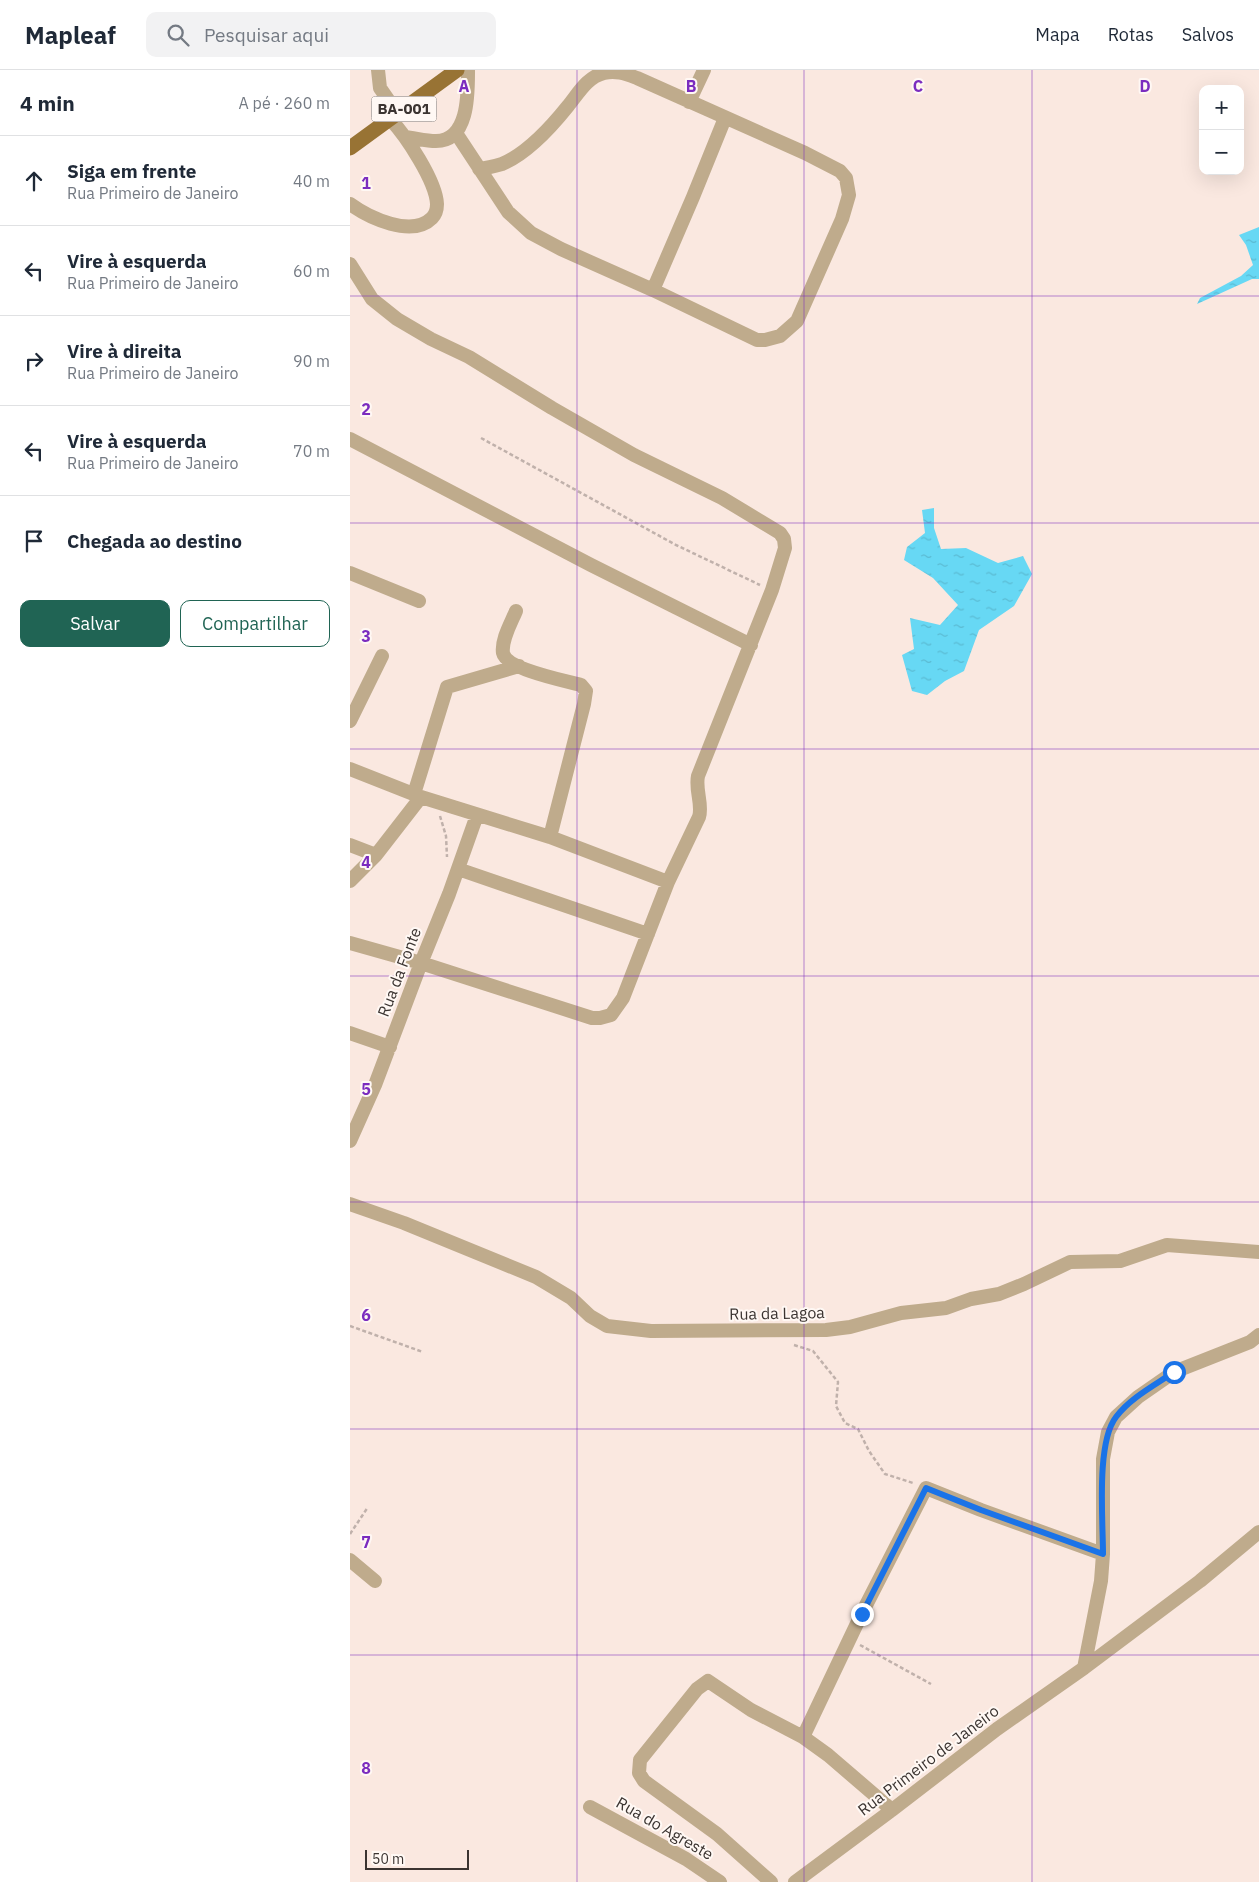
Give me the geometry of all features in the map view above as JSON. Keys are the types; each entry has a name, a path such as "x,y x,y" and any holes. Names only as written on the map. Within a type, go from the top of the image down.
{"main road":[{"name":"BA-001","path":"350,148 457,71"}],"street":[{"path":"350,204 369,215 396,226 408,227 418,226 427,222 434,215 438,206 433,188 380,88 378,70"},
{"path":"689,102 704,70"},
{"path":"405,137 436,141 446,139 456,133 460,126 468,93 457,71"},
{"path":"456,133 479,169 508,212 531,233 560,249 757,340 773,339 789,330 797,321 842,219 849,195 846,178 840,170 622,72 613,71 603,73 586,84 548,129 510,160 479,169"},
{"path":"652,290 725,118"},
{"path":"350,264 372,299 397,319 469,357 552,408 634,454 722,498 780,533 784,539 785,548 772,590 698,776 696,784 700,808 699,817 668,882 623,998 611,1014 600,1018 592,1018 421,963 350,943"},
{"path":"350,439 591,565 751,645"},
{"path":"350,573 419,601"},
{"path":"516,611 507,633 503,650 506,659 519,666 581,686 586,691 550,836"},
{"path":"350,721 382,656"},
{"path":"350,881 376,855 423,797 447,687 519,666"},
{"path":"350,769 423,797 550,836 668,882"},
{"name":"Rua da Fonte","path":"350,1141 390,1047 421,963 452,866 477,815"},
{"path":"350,845 376,855"},
{"path":"452,866 648,934"},
{"path":"350,1033 390,1047"},
{"name":"Rua da Lagoa","path":"350,1204 404,1223 536,1277 571,1298 590,1316 607,1326 651,1331 810,1332 833,1330 901,1312 946,1308 998,1294 1070,1262 1120,1261 1150,1249 1167,1245 1259,1252"},
{"path":"1084,1668 1101,1581 1103,1554 1103,1459 1108,1432 1116,1417 1138,1397 1174,1372 1250,1342 1259,1335"},
{"path":"803,1737 926,1488 1103,1554"},
{"name":"Rua Primeiro de Janeiro","path":"795,1882 997,1729 1084,1668 1200,1581 1259,1531"},
{"path":"350,1560 375,1581"},
{"path":"771,1882 717,1834 644,1781 639,1773 640,1760 697,1689 708,1681 751,1710 803,1737 828,1755 892,1810"},
{"name":"Rua do Agreste","path":"590,1807 686,1859 720,1882"}],"path":[{"path":"481,438 676,545 772,590"},
{"path":"423,797 446,836 452,866"},
{"path":"350,1326 423,1352"},
{"path":"788,1343 812,1351 838,1382 836,1406 845,1423 858,1428 869,1451 886,1474 926,1488"},
{"path":"350,1534 368,1507"},
{"path":"850,1640 932,1684"}],"water":[{"path":"1259,227 1259,279 1252,279 1197,304 1200,298 1241,276 1253,265 1246,245 1239,235"},
{"path":"934,508 934,528 941,549 966,548 998,563 1023,556 1032,574 1014,606 979,630 964,671 945,681 927,695 912,691 902,655 914,649 910,618 940,625 958,605 933,578 904,560 907,547 925,533 922,510"}],"route":[{"path":"862,1614 926,1488 1103,1554 1103,1459 1108,1432 1116,1417 1138,1397 1174,1372"}]}
